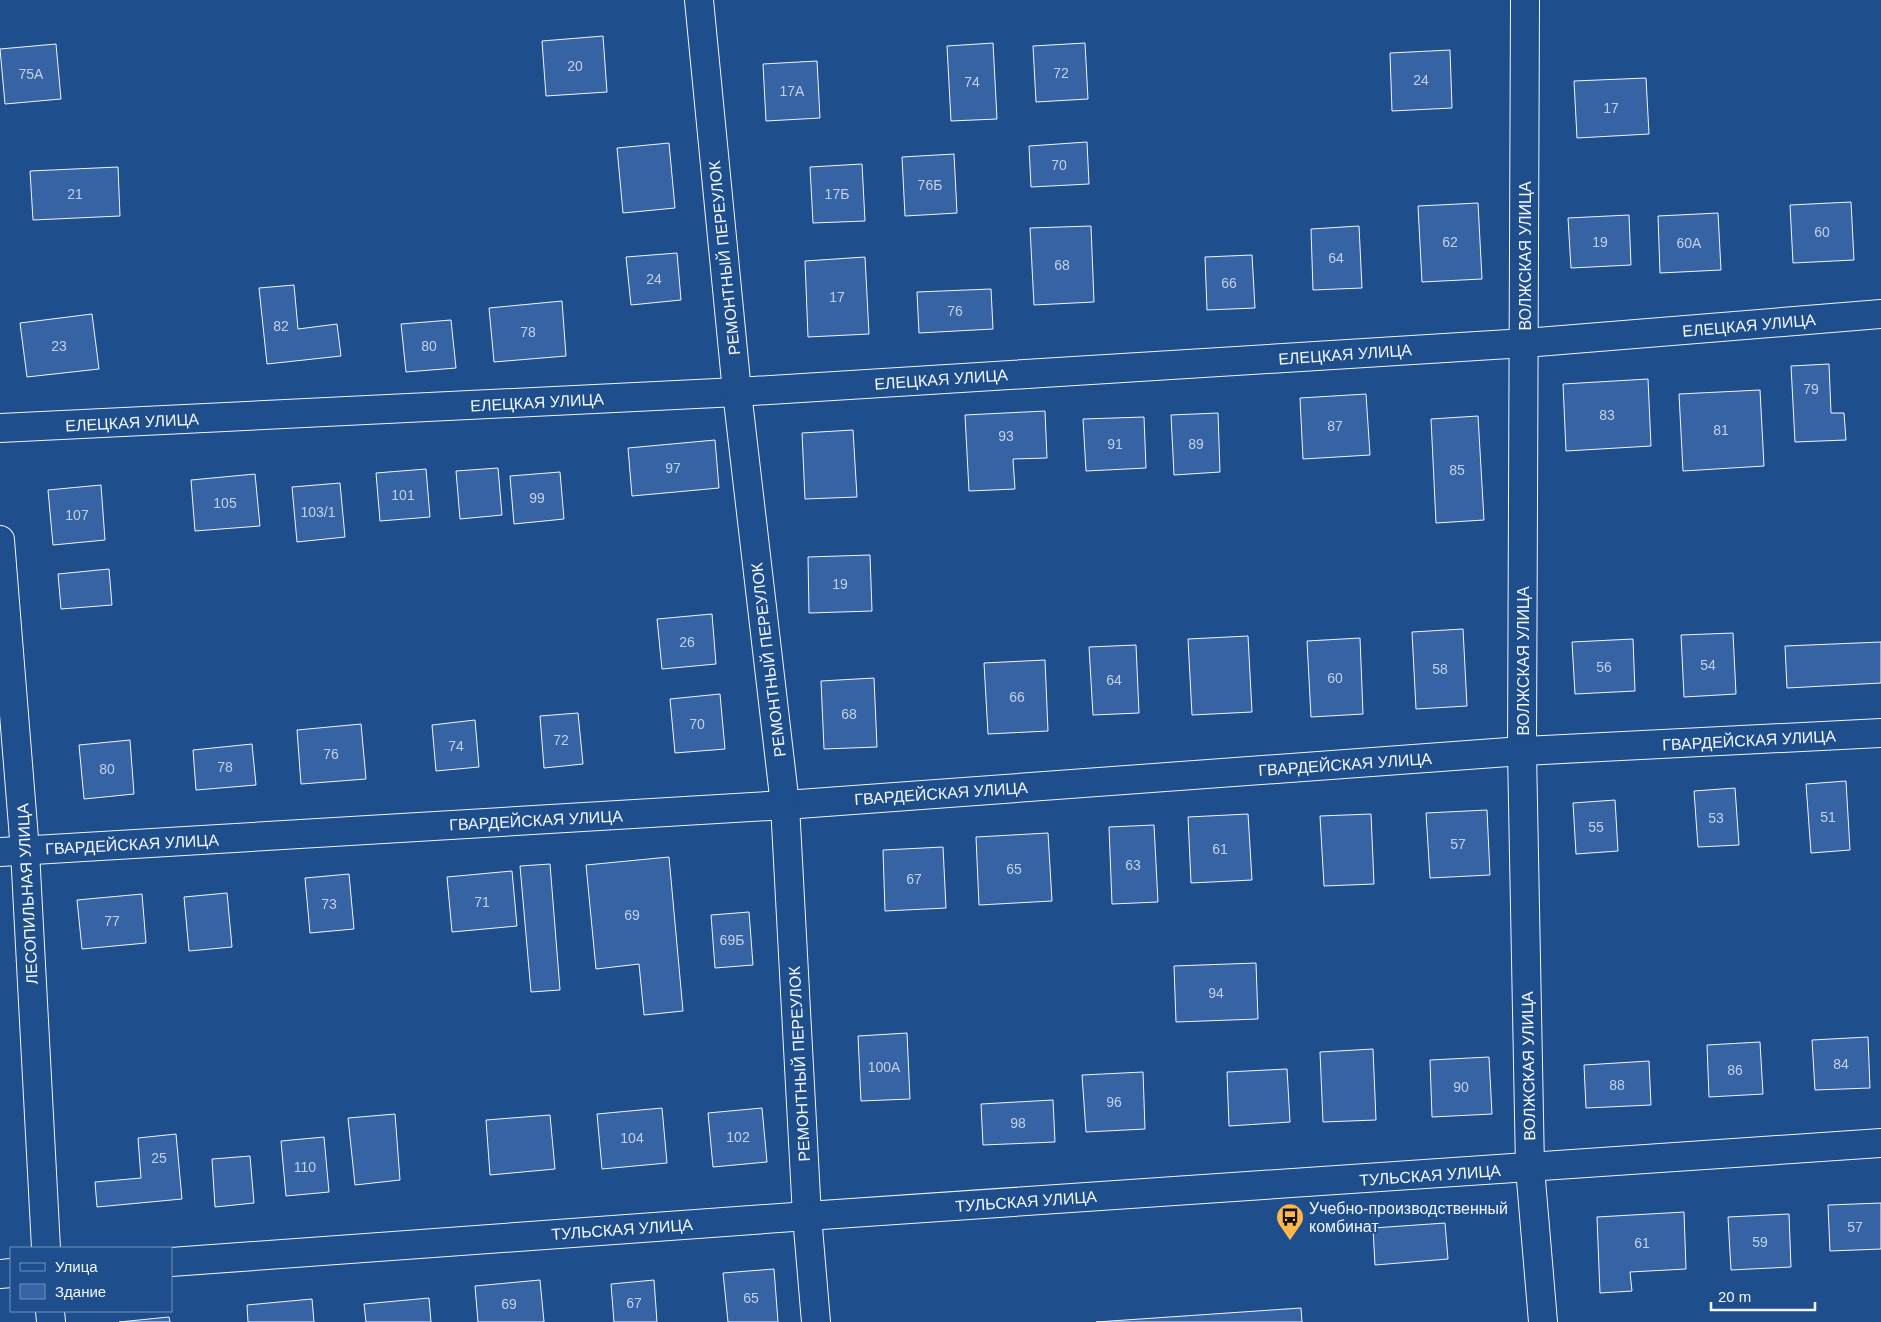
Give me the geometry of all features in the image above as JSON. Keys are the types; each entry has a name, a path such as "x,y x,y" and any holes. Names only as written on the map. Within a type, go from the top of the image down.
{"street":[{"name":"РЕМОНТНЫЙ ПЕРЕУЛОК","path":"699,0 737,392 785,805 807,1216 816,1322"},
{"name":"ВОЛЖСКАЯ УЛИЦА","path":"1525,0 1522,751 1530,1168 1543,1322"},
{"name":"ЕЛЕЦКАЯ УЛИЦА","path":"0,428 737,392 1525,343 1881,314"},
{"name":"ЛЕСОПИЛЬНАЯ УЛИЦА","path":"0,540 13,851 46,1247"},
{"name":"ГВАРДЕЙСКАЯ УЛИЦА","path":"13,851 785,805 1522,751 1881,733"},
{"name":"ТУЛЬСКАЯ УЛИЦА","path":"172,1262 807,1216 1881,1143"}],"building":[{"path":"603,36 607,92 546,96 542,41"},
{"path":"993,43 997,119 951,121 947,46"},
{"path":"1085,43 1088,99 1036,102 1033,46"},
{"path":"56,44 61,99 5,104 0,49"},
{"path":"1450,50 1452,108 1392,111 1390,53"},
{"path":"817,61 820,118 766,121 763,64"},
{"path":"1646,78 1649,134 1577,138 1574,81"},
{"path":"1087,142 1089,184 1031,187 1029,146"},
{"path":"669,143 675,208 623,213 617,148"},
{"path":"954,154 957,213 905,216 902,157"},
{"path":"862,164 865,221 813,223 810,167"},
{"path":"118,167 120,216 33,220 30,171"},
{"path":"1851,202 1854,260 1793,263 1790,205"},
{"path":"1478,203 1482,279 1422,282 1418,206"},
{"path":"1718,213 1721,270 1660,273 1658,216"},
{"path":"1629,215 1631,265 1571,268 1568,218"},
{"path":"1091,226 1094,302 1034,305 1030,228"},
{"path":"1359,226 1362,288 1313,290 1311,229"},
{"path":"677,253 681,300 631,305 626,257"},
{"path":"1252,255 1255,308 1207,310 1205,257"},
{"path":"865,257 869,334 808,337 805,261"},
{"path":"294,285 298,329 337,324 341,356 267,364 259,288"},
{"path":"991,289 993,329 919,333 917,292"},
{"path":"562,301 566,356 494,362 489,308"},
{"path":"92,314 99,369 27,377 20,323"},
{"path":"451,320 456,368 406,372 401,324"},
{"path":"1829,364 1831,413 1844,413 1846,440 1795,442 1791,366"},
{"path":"1648,379 1651,446 1566,451 1563,384"},
{"path":"1760,390 1764,466 1683,471 1679,394"},
{"path":"1366,394 1370,455 1303,459 1300,398"},
{"path":"1045,411 1047,458 1013,459 1015,489 969,491 965,415"},
{"path":"1218,413 1220,472 1174,475 1171,415"},
{"path":"1478,416 1484,520 1436,523 1431,419"},
{"path":"1144,417 1146,468 1086,471 1083,419"},
{"path":"853,430 857,497 805,499 802,433"},
{"path":"715,440 719,488 632,496 628,448"},
{"path":"498,468 502,515 460,519 456,471"},
{"path":"426,469 430,517 380,521 376,473"},
{"path":"560,472 564,519 514,524 510,476"},
{"path":"255,474 260,526 195,531 191,480"},
{"path":"340,483 345,537 297,542 292,487"},
{"path":"101,485 105,540 53,545 48,490"},
{"path":"870,555 872,611 809,613 808,557"},
{"path":"109,569 112,605 61,609 58,574"},
{"path":"712,614 716,664 662,669 657,619"},
{"path":"1463,629 1467,706 1416,709 1412,632"},
{"path":"1733,633 1736,694 1684,697 1681,635"},
{"path":"1248,636 1252,712 1192,715 1188,639"},
{"path":"1360,638 1363,714 1311,717 1307,641"},
{"path":"1633,639 1635,691 1575,694 1572,642"},
{"path":"1881,642 1881,683 1787,688 1785,646"},
{"path":"1136,645 1139,713 1093,715 1089,647"},
{"path":"1045,660 1048,731 988,734 984,663"},
{"path":"874,678 877,747 824,749 821,681"},
{"path":"720,694 725,749 675,753 670,699"},
{"path":"578,713 583,764 544,768 540,716"},
{"path":"475,720 479,767 436,771 432,725"},
{"path":"361,724 366,779 301,784 297,730"},
{"path":"130,740 134,794 84,799 79,745"},
{"path":"252,744 256,785 196,790 193,750"},
{"path":"1846,781 1850,850 1811,853 1806,784"},
{"path":"1735,788 1739,845 1698,847 1694,791"},
{"path":"1615,800 1618,851 1576,854 1573,803"},
{"path":"1487,810 1490,875 1430,878 1426,813"},
{"path":"1248,814 1252,880 1191,883 1188,817"},
{"path":"1371,814 1374,884 1324,886 1320,816"},
{"path":"1154,825 1158,902 1112,904 1109,827"},
{"path":"1048,833 1052,901 979,905 976,837"},
{"path":"943,847 946,908 885,911 883,850"},
{"path":"669,857 683,1011 644,1015 639,964 596,969 586,865"},
{"path":"550,864 560,990 531,992 520,866"},
{"path":"512,871 517,926 452,932 447,877"},
{"path":"349,874 354,929 310,933 305,878"},
{"path":"227,893 232,947 189,951 184,897"},
{"path":"142,894 146,943 82,949 77,900"},
{"path":"749,912 753,965 715,968 711,915"},
{"path":"1256,963 1258,1019 1176,1022 1174,966"},
{"path":"907,1033 910,1099 861,1101 858,1036"},
{"path":"1868,1037 1870,1088 1815,1090 1812,1040"},
{"path":"1760,1042 1763,1094 1709,1097 1707,1045"},
{"path":"1373,1049 1376,1120 1323,1122 1320,1052"},
{"path":"1489,1057 1492,1114 1432,1117 1430,1060"},
{"path":"1649,1061 1651,1105 1586,1108 1584,1065"},
{"path":"1287,1069 1290,1122 1229,1126 1227,1072"},
{"path":"1143,1072 1145,1129 1086,1132 1082,1075"},
{"path":"1053,1100 1055,1142 983,1145 981,1104"},
{"path":"662,1108 667,1163 602,1169 597,1114"},
{"path":"762,1108 767,1162 713,1167 708,1113"},
{"path":"395,1114 400,1180 355,1185 348,1118"},
{"path":"550,1115 555,1169 490,1175 486,1120"},
{"path":"176,1134 182,1199 97,1207 95,1182 141,1178 138,1138"},
{"path":"324,1137 329,1192 286,1196 281,1141"},
{"path":"250,1156 254,1203 215,1207 212,1159"},
{"path":"1881,1203 1881,1249 1830,1251 1828,1205"},
{"path":"1684,1212 1686,1269 1630,1272 1632,1291 1600,1293 1597,1217"},
{"path":"1789,1214 1791,1267 1731,1270 1728,1217"},
{"path":"1445,1223 1448,1259 1375,1265 1373,1228"},
{"path":"774,1269 778,1322 728,1322 723,1273"},
{"path":"540,1280 544,1322 478,1322 475,1286"},
{"path":"654,1280 657,1322 614,1322 611,1284"},
{"path":"429,1298 431,1322 366,1322 364,1304"},
{"path":"312,1299 314,1322 248,1322 247,1305"},
{"path":"1301,1308 1302,1322 1096,1322"},
{"path":"169,1317 170,1322 119,1322"}],"place":[{"name":"Учебно-производственный комбинат","path":"1290,1241"}]}
